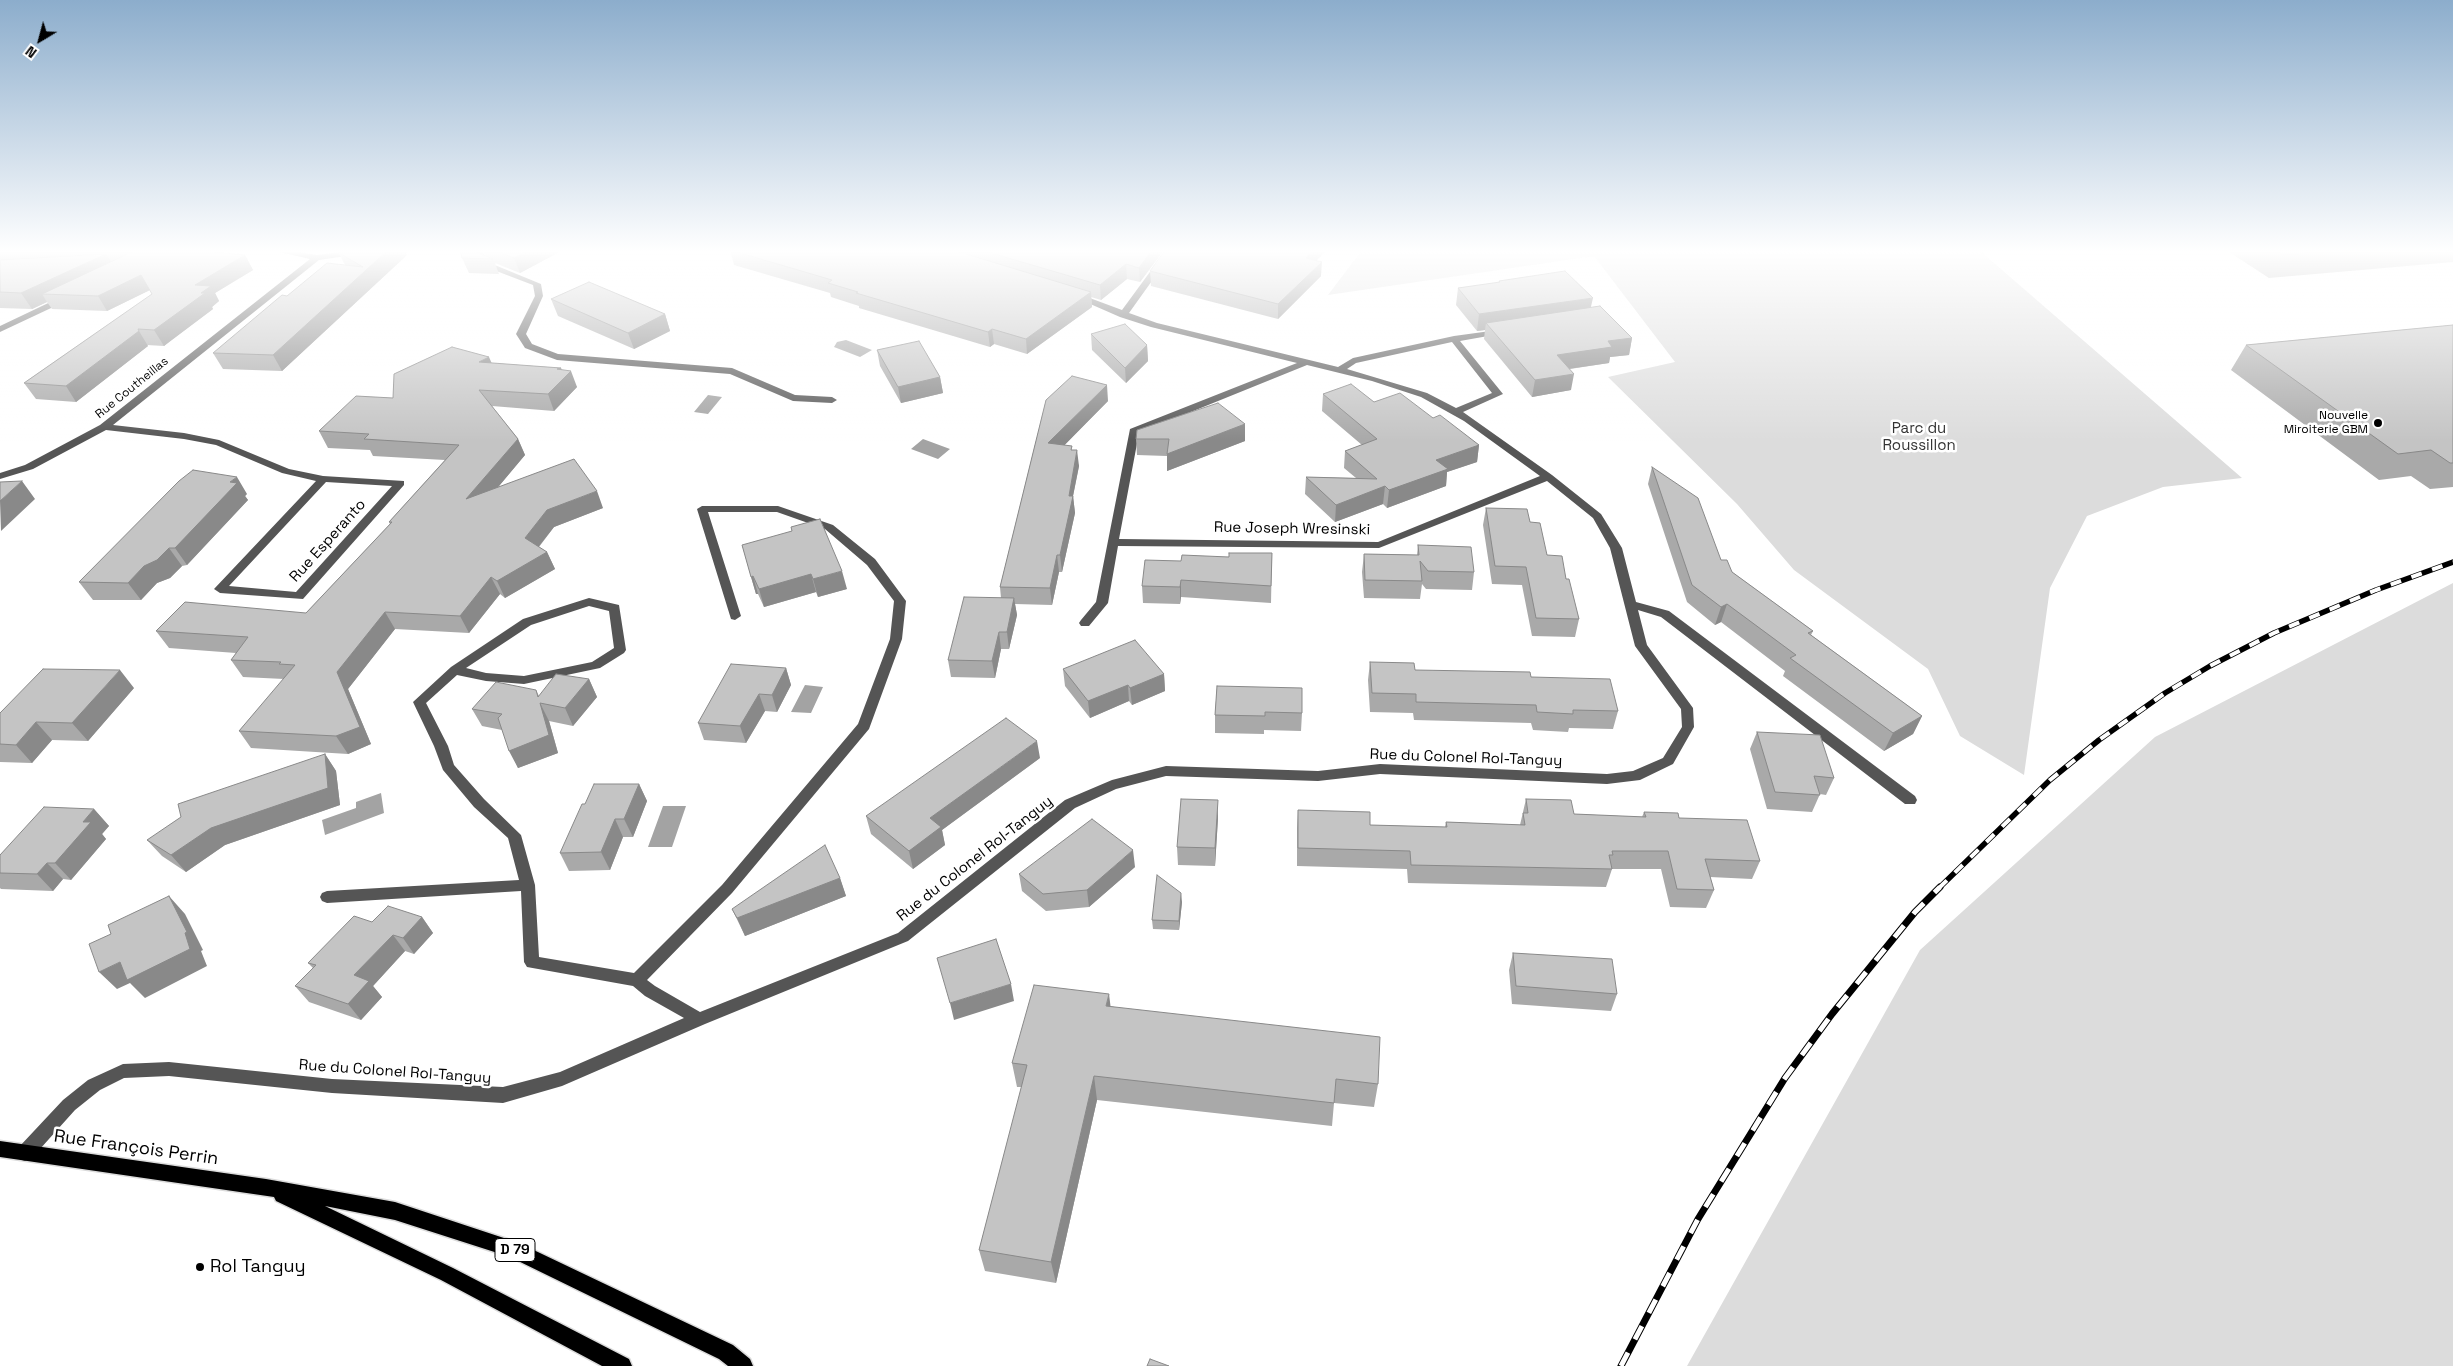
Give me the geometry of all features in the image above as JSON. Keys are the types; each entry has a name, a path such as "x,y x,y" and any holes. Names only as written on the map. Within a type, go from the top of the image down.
{"main road":[{"name":"Rue François Perrin","path":"0,1149 266,1188"},
{"name":"D 79","path":"266,1188 447,1274 622,1366"},
{"name":"D 79","path":"266,1188 395,1210 513,1249 726,1352 743,1366"}],"street":[{"path":"0,329 32,314"},
{"name":"Rue Coutheillas","path":"0,476 29,467 104,427 246,314"},
{"path":"531,314 522,334 528,346 557,357 732,372 793,398 832,400"},
{"name":"Rue du Colonel Rol-Tanguy","path":"25,1153 76,1100 94,1085 123,1070 169,1069 332,1086 503,1095 562,1079 699,1019 903,937 1070,804 1112,785 1166,771 1318,776 1380,769 1606,779 1635,776 1668,761 1688,728 1687,708 1641,646 1616,548 1597,516 1548,477 1455,412 1424,395 1375,379 1154,325 1120,314"},
{"path":"1339,371 1353,361 1454,339 1512,330"},
{"path":"1454,339 1498,394 1455,412"},
{"path":"1085,623 1102,603 1134,431 1304,363"},
{"name":"Rue Esperanto","path":"104,427 184,436 219,443 286,471 323,479 400,484 299,596 220,589 323,479"},
{"name":"Rue Joseph Wresinski","path":"1113,542 1379,546 1548,477"},
{"path":"637,980 727,889 864,726 896,638 900,601 871,562 829,527 778,509 702,510 735,616"},
{"path":"456,670 486,677 524,680 596,665 620,650 615,608 589,602 527,622 456,670 419,702 441,746 448,767 479,803 514,835 528,885 532,962 637,980 650,991 699,1019"},
{"path":"1630,604 1665,614 1910,800"},
{"path":"327,897 528,885"}],"green space":[{"name":"Parc du Roussillon","path":"1638,314 2053,314 2242,478 2163,487 2087,516 2050,588 2024,775 1960,736 1928,669 1794,570 1737,504 1608,377 1675,362"},
{"path":"2453,583 2453,1366 1687,1366 1920,950 2155,737"}],"shaded area":[{"path":"846,340 872,350 860,357 834,347 837,342"},
{"path":"708,395 722,397 708,414 694,412"},
{"path":"923,439 950,449 938,459 911,449"},
{"path":"805,685 823,687 811,713 791,712"},
{"path":"381,793 384,813 325,835 322,820 356,808 356,802"},
{"path":"663,806 686,806 672,847 648,847"}],"building":[{"path":"124,314 176,314 154,330 138,329 139,331 66,386 24,383"},
{"path":"260,314 318,314 273,355 213,353"},
{"path":"584,314 665,314 628,333"},
{"path":"926,314 1061,314 1026,339 992,329 988,332"},
{"path":"1548,314 1608,314 1632,338 1608,341 1612,347 1557,355 1574,374 1535,380 1486,323"},
{"path":"1125,324 1147,345 1125,368 1091,334"},
{"name":"Nouvelle Miroiterie GBM","path":"2453,325 2453,463 2450,463 2431,450 2398,454 2246,345"},
{"path":"919,341 940,377 898,387 877,350"},
{"path":"452,347 489,357 479,362 561,368 557,369 571,371 548,394 479,390 518,439 466,499 574,459 597,491 547,510 525,538 547,552 497,581 491,577 460,616 385,612 337,672 360,727 336,736 239,731 295,665 279,664 281,662 231,660 248,637 156,631 185,602 306,613 392,522 389,522 459,445 364,439 369,434 319,431 356,396 393,398 394,374"},
{"path":"1072,376 1107,385 1048,443 1072,446 1071,450 1077,450 1069,496 1073,496 1060,555 1057,555 1050,588 1000,587 1046,400"},
{"path":"1351,384 1374,402 1400,393 1433,418 1440,415 1479,445 1436,460 1448,469 1389,490 1385,486 1336,505 1306,477 1377,479 1345,451 1377,439 1323,394"},
{"path":"1218,403 1245,424 1167,454 1169,439 1136,439 1137,430"},
{"path":"1652,467 1698,498 1721,560 1727,560 1732,572 1813,631 1808,633 1922,716 1893,733 1790,658 1796,655 1727,604 1721,607 1692,585"},
{"path":"193,470 237,477 230,482 237,483 175,548 169,548 157,560 144,566 128,583 79,582 179,481"},
{"path":"22,481 0,501 0,482"},
{"path":"1486,508 1527,509 1530,522 1540,523 1547,555 1562,556 1566,579 1569,579 1579,619 1536,618 1526,567 1495,566"},
{"path":"820,519 842,571 813,579 811,574 759,589 753,576 751,577 742,545 792,531 791,527"},
{"path":"1418,545 1471,547 1474,572 1428,571 1420,561 1422,581 1365,580 1364,554 1419,555"},
{"path":"1229,553 1272,553 1271,586 1181,580 1180,587 1142,586 1145,560 1181,561 1182,555 1229,557"},
{"path":"964,597 1014,598 1007,632 999,632 992,661 948,660"},
{"path":"1135,640 1164,674 1130,688 1128,685 1088,701 1063,669"},
{"path":"1370,662 1414,663 1415,670 1530,672 1531,677 1610,679 1618,711 1573,710 1573,714 1537,712 1536,705 1416,702 1416,694 1372,693"},
{"path":"731,664 786,668 772,695 759,694 740,726 698,723"},
{"path":"43,669 120,670 72,723 36,722 16,745 0,744 0,713"},
{"path":"556,674 589,679 565,708 540,703 549,735 509,751 498,718 502,714 472,709 496,682 536,690 538,697"},
{"path":"1217,686 1302,688 1302,713 1265,712 1265,716 1215,715"},
{"path":"1006,718 1037,741 930,818 941,827 909,851 866,816"},
{"path":"1757,732 1820,735 1834,778 1814,776 1820,795 1775,792"},
{"path":"325,754 328,788 211,828 171,855 147,840 181,817 178,804"},
{"path":"594,784 639,784 624,819 615,819 601,852 560,853 582,804 585,804"},
{"path":"1181,799 1218,800 1215,848 1177,847"},
{"path":"1526,799 1571,800 1574,814 1646,817 1644,812 1678,813 1679,818 1747,820 1760,861 1705,859 1714,890 1677,889 1668,851 1612,851 1613,855 1609,855 1612,869 1411,865 1410,851 1298,848 1298,810 1370,812 1370,825 1447,827 1446,822 1525,825 1523,813 1528,813"},
{"path":"44,807 94,809 83,822 91,822 55,863 47,863 37,874 0,873 0,855"},
{"path":"1092,819 1133,850 1087,890 1043,894 1019,874"},
{"path":"825,845 840,878 737,918 732,909"},
{"path":"1157,875 1181,893 1179,921 1152,920"},
{"path":"169,896 187,932 185,933 190,949 127,980 120,962 99,972 89,944 111,934 108,925"},
{"path":"388,906 422,917 403,938 393,935 354,975 369,981 348,1004 295,986 316,965 308,963 354,916 372,922"},
{"path":"996,939 1011,984 950,1003 937,958"},
{"path":"1513,953 1612,959 1617,994 1516,986"},
{"path":"1034,985 1109,994 1106,1006 1380,1037 1378,1084 1336,1079 1334,1103 1094,1076 1051,1262 979,1250 1027,1065 1012,1063"},
{"path":"1150,1359 1169,1366 1147,1366"}],"railway":[{"path":"1939,888 2050,780 2099,740 2165,693 2210,666 2274,633 2376,590 2453,562"},
{"path":"1621,1366 1698,1219 1785,1078 1832,1014 1915,912 1939,888"}],"place":[{"name":"Nouvelle Miroiterie GBM","path":"2378,423"},
{"name":"Rol Tanguy","path":"200,1267"}]}
